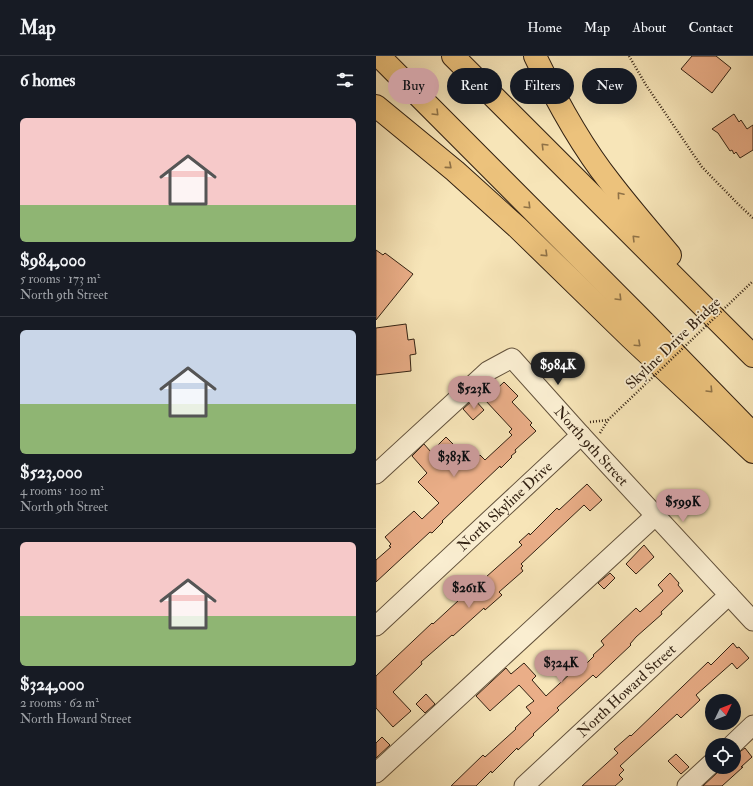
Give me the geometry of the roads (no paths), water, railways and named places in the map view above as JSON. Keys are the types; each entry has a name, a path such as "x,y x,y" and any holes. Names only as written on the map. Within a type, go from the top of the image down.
{"highway":[{"path":"379,56 633,311 753,434"},
{"path":"453,56 752,356"},
{"path":"535,56 554,96 584,146 609,182 752,356"},
{"path":"376,106 455,171 517,227 631,338 753,452"}],"street":[{"name":"North 9th Street","path":"376,474 488,371 512,358 582,428 655,516 753,621"},
{"name":"North Skyline Drive","path":"376,626 582,428"},
{"path":"376,773 655,516"},
{"name":"North Howard Street","path":"524,786 729,595"},
{"path":"739,738 753,725"},
{"path":"688,786 705,770"}]}
